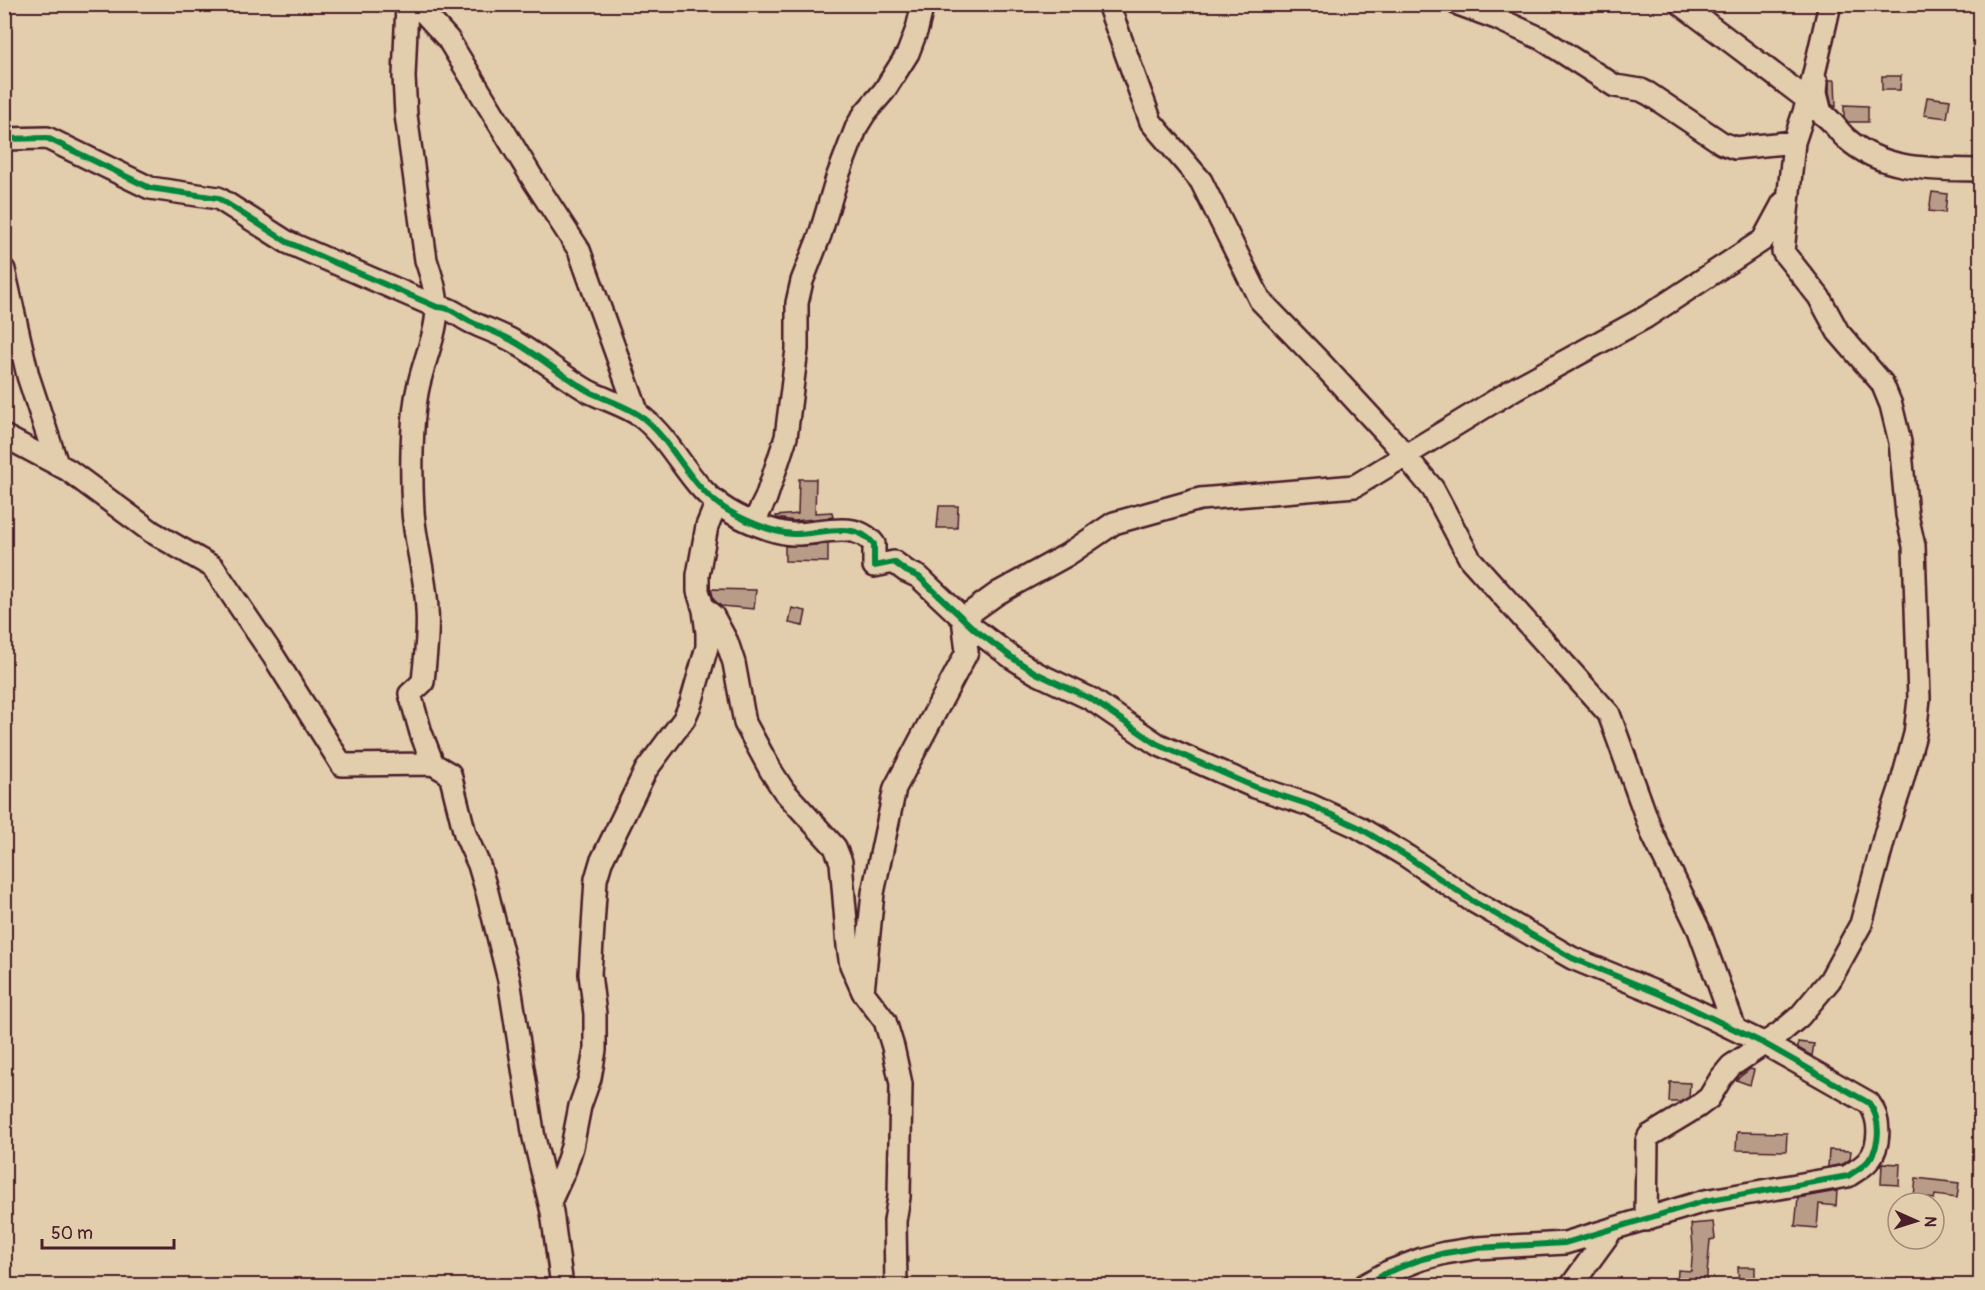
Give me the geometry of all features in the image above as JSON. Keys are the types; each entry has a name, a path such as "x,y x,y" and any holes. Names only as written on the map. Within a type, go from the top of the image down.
{"street":[{"path":"407,4 404,77 406,115 426,260 437,308 430,348 416,394 414,418 413,511 428,624 423,682 410,694 421,733 434,764"},
{"path":"416,4 448,39 579,250 638,414"},
{"path":"754,522 770,487 786,437 798,349 797,303 802,281 857,126 884,91 908,53 923,4"},
{"path":"1108,4 1151,122 1201,181 1260,300 1323,364 1406,456 1433,489 1470,559 1609,714 1652,833 1699,930 1735,1029"},
{"path":"1458,4 1542,39 1615,86 1641,90 1722,143 1735,148 1794,142"},
{"path":"1681,4 1808,100"},
{"path":"1813,4 1820,60 1816,93 1821,113 1832,120 1846,139 1886,162 1926,169 1980,170"},
{"path":"1646,1220 1649,1136 1709,1098 1731,1066 1765,1044 1800,1016 1830,980 1861,924 1915,734 1919,699 1914,546 1907,515 1900,442 1891,405 1882,383 1838,332 1819,297 1783,252 1794,142 1808,100 1830,4"},
{"path":"4,139 47,138 150,188 218,198 287,242 437,308 448,307 472,323 518,344 589,391 638,414 657,431 690,476 717,502 738,516 793,534 826,530 855,531 865,534 874,544 874,566 894,562 919,577 963,618 1014,659 1036,673 1091,699 1157,744 1255,787 1310,805 1358,827 1408,857 1471,900 1572,958 1672,999 1765,1044 1869,1102 1877,1116 1878,1138 1875,1151 1867,1164 1848,1176 1705,1201 1565,1243 1477,1248 1445,1253 1388,1272 1363,1286"},
{"path":"963,618 998,593 1066,555 1114,523 1200,499 1355,486 1516,388 1646,317 1763,240 1787,194"},
{"path":"4,270 28,376 57,464"},
{"path":"4,436 57,464 152,532 213,567 274,657 342,765 434,764 450,774 465,834 479,865 509,980 534,1138 550,1202 562,1286"},
{"path":"550,1202 572,1147 595,1050 595,1014 590,974 596,879 601,862 646,770 684,719 691,703 707,647 703,607 698,591 698,575 707,526 717,502"},
{"path":"703,607 713,616 727,642 734,663 745,723 771,771 784,791 835,847 842,862 848,946 853,973 863,992 885,1021 901,1084 898,1197 895,1221 896,1286"},
{"path":"863,992 873,892 895,788 967,652 963,618"},
{"path":"1571,1286 1611,1231"}],"building":[{"path":"1882,76 1901,76 1900,90 1882,90"},
{"path":"1829,80 1835,80 1836,107 1832,105"},
{"path":"1927,97 1950,100 1947,118 1924,115"},
{"path":"1844,105 1868,106 1868,122 1848,122 1844,117"},
{"path":"1932,192 1947,194 1945,213 1929,211"},
{"path":"799,479 816,479 815,513 832,512 833,517 794,521 777,518 776,516 798,514"},
{"path":"939,506 958,506 957,528 937,528"},
{"path":"828,544 828,562 785,561 785,546"},
{"path":"711,589 756,590 754,609 721,606 714,600"},
{"path":"792,608 806,611 803,626 789,623"},
{"path":"1798,1042 1814,1044 1812,1056 1798,1048"},
{"path":"1750,1069 1754,1070 1750,1085 1736,1080"},
{"path":"1670,1082 1690,1083 1689,1097 1680,1102 1669,1102"},
{"path":"1737,1132 1787,1133 1786,1151 1736,1150"},
{"path":"1829,1150 1851,1151 1850,1159 1843,1164 1828,1167"},
{"path":"1882,1163 1900,1164 1899,1185 1881,1184"},
{"path":"1916,1178 1959,1183 1957,1198 1946,1196 1946,1191 1915,1191"},
{"path":"1837,1191 1836,1206 1819,1204 1817,1228 1795,1226 1798,1198"},
{"path":"1713,1222 1715,1239 1710,1240 1706,1286 1677,1286 1678,1270 1691,1271 1693,1248 1691,1224"},
{"path":"1738,1267 1755,1267 1755,1286 1739,1286"}],"cycle path":[{"path":"4,139 47,138 150,188 218,198 287,242 437,307 451,310 468,321 507,338 590,392 638,414 664,439 709,497 728,511 756,524 785,533 803,534 846,530 866,536 874,544 874,566 894,562 919,577 974,629 1014,659 1036,673 1091,699 1157,744 1255,787 1310,805 1358,827 1408,857 1471,900 1572,958 1672,999 1765,1044 1869,1103 1876,1117 1878,1132 1872,1155 1864,1165 1848,1176 1705,1201 1565,1243 1477,1248 1445,1253 1388,1272 1363,1286"}]}
